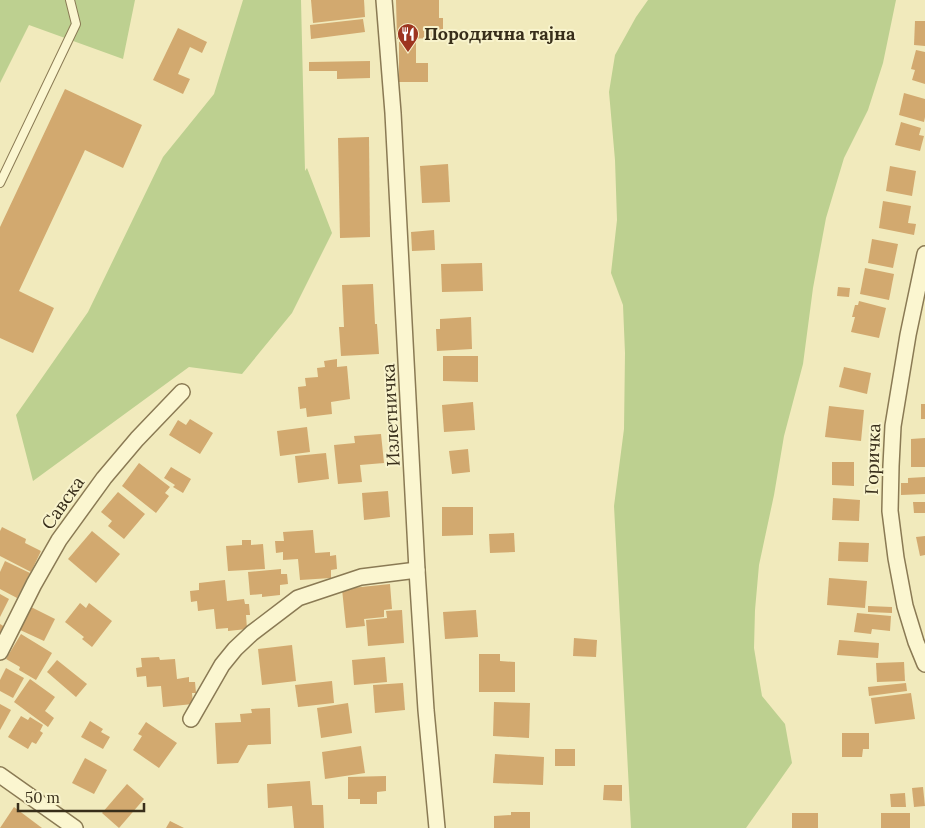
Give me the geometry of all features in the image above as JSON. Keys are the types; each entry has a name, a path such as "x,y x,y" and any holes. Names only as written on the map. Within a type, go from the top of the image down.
{"street":[{"name":"Излетничка","path":"384,0 394,123 417,570 426,710 437,828"},
{"name":"Горичка","path":"925,254 908,334 893,426 890,466 890,511 896,558 906,606 916,642 925,664"},
{"name":"Савска","path":"0,652 34,584 59,540 104,478 182,392"},
{"path":"191,719 222,664 235,649 252,633 298,598 361,577 417,570"},
{"path":"0,775 75,828"}],"lane":[{"path":"0,183 76,24 70,0"}],"green space":[{"path":"0,0 135,0 123,59 29,25 0,83"},
{"path":"243,0 301,0 305,171 307,168 332,233 292,313 242,374 189,367 33,481 16,415 88,312 163,157 214,94"},
{"path":"648,0 896,0 883,63 868,110 844,158 826,218 813,288 803,364 784,436 759,565 754,648 762,696 785,724 792,763 746,828 631,828 614,506 624,429 625,353 623,305 611,273 617,220 615,160 609,92 615,55 636,17"}],"building":[{"path":"311,0 364,0 365,17 313,23"},
{"path":"396,0 439,0 439,18 443,18 443,38 397,39"},
{"path":"363,19 365,32 311,39 310,25"},
{"path":"915,21 925,21 925,46 914,45"},
{"path":"178,28 207,42 202,53 190,47 178,74 190,79 183,94 153,80"},
{"name":"Породична тајна","path":"399,42 416,42 416,63 428,63 428,82 399,82"},
{"path":"916,50 925,52 925,84 912,80 915,70 911,69"},
{"path":"370,61 370,78 337,79 337,71 309,71 309,62"},
{"path":"65,89 142,125 123,168 85,150 19,291 54,308 33,353 0,338 0,227"},
{"path":"904,93 925,99 924,122 899,115"},
{"path":"901,122 921,128 919,135 924,136 920,151 895,145"},
{"path":"369,137 370,237 340,238 338,138"},
{"path":"448,164 450,202 422,203 420,166"},
{"path":"890,166 916,171 912,196 886,191"},
{"path":"883,201 911,206 908,223 916,224 914,235 879,228"},
{"path":"434,230 435,250 412,251 411,232"},
{"path":"872,239 898,244 893,268 868,263"},
{"path":"482,263 483,291 442,292 441,264"},
{"path":"865,268 894,274 889,300 860,294"},
{"path":"373,284 379,354 341,356 339,327 344,327 342,285"},
{"path":"838,287 850,288 849,297 837,296"},
{"path":"859,301 886,308 879,338 851,332 855,317 852,317 855,305 858,305"},
{"path":"471,317 472,349 437,351 436,329 440,329 440,319"},
{"path":"443,356 478,356 478,382 443,381"},
{"path":"337,359 337,367 347,366 350,399 331,402 332,414 307,417 306,408 300,409 298,387 306,386 305,378 318,377 317,368 325,367 324,361"},
{"path":"844,367 871,373 867,394 839,387"},
{"path":"473,402 475,430 444,432 442,405"},
{"path":"921,404 925,404 925,419 921,419"},
{"path":"829,406 864,410 861,441 825,437"},
{"path":"190,419 213,433 200,454 169,435 178,420 186,425"},
{"path":"307,427 310,452 280,456 277,431"},
{"path":"381,434 384,463 360,465 362,482 338,484 334,445 355,443 354,436"},
{"path":"925,438 925,467 911,467 911,439"},
{"path":"468,449 470,472 452,474 449,451"},
{"path":"326,453 329,479 298,483 295,456"},
{"path":"832,462 854,462 854,486 832,485"},
{"path":"139,463 170,487 165,493 169,496 156,513 122,486"},
{"path":"171,467 191,479 183,493 164,478"},
{"path":"925,477 925,494 901,495 901,483 908,483 908,478"},
{"path":"388,491 390,517 364,520 362,493"},
{"path":"118,492 145,514 124,539 108,526 112,521 101,512"},
{"path":"833,498 860,500 859,521 832,520"},
{"path":"913,502 925,502 925,513 914,513"},
{"path":"442,507 473,507 473,535 442,536"},
{"path":"2,527 26,539 25,543 41,551 31,572 0,556 0,531"},
{"path":"313,530 315,553 330,552 330,556 336,555 337,569 331,570 331,578 300,580 298,559 283,560 283,552 276,553 275,541 284,541 283,532"},
{"path":"92,531 120,554 96,583 68,559"},
{"path":"514,533 515,552 490,553 489,534"},
{"path":"925,536 925,555 920,556 916,537"},
{"path":"242,540 251,540 251,545 263,544 265,569 228,571 226,546 242,545"},
{"path":"839,542 869,543 868,562 838,561"},
{"path":"5,561 30,573 17,598 0,589 0,572"},
{"path":"281,569 281,574 287,574 288,584 280,585 280,595 262,597 262,594 250,595 248,572"},
{"path":"829,578 867,581 865,608 827,605"},
{"path":"225,580 227,601 244,599 245,604 249,604 250,615 246,615 247,629 228,631 228,628 216,629 214,609 198,611 197,601 191,602 190,591 199,590 199,583"},
{"path":"390,584 392,609 384,610 384,617 364,619 365,626 346,628 342,589"},
{"path":"0,594 9,599 0,617"},
{"path":"80,603 86,608 89,603 112,621 92,647 82,639 84,637 65,622"},
{"path":"29,606 55,619 44,641 18,629"},
{"path":"868,606 892,607 892,613 868,612"},
{"path":"402,610 404,643 368,646 366,620 387,618 386,611"},
{"path":"476,610 478,637 445,639 443,612"},
{"path":"857,613 891,616 890,631 872,629 871,634 854,632"},
{"path":"0,624 5,627 0,636"},
{"path":"21,634 52,653 36,680 19,670 20,667 6,659"},
{"path":"574,638 597,640 596,657 573,656"},
{"path":"839,640 879,643 878,658 837,655"},
{"path":"292,645 296,681 262,685 258,649"},
{"path":"479,654 500,654 500,661 515,662 515,692 479,692"},
{"path":"159,657 160,660 175,659 177,679 189,677 189,682 195,682 196,693 192,693 193,704 163,707 161,686 147,687 146,676 137,677 136,668 142,667 141,658"},
{"path":"385,657 387,682 354,685 352,660"},
{"path":"57,660 87,684 76,697 47,672"},
{"path":"904,662 905,681 877,682 876,663"},
{"path":"6,668 24,678 13,698 0,691 0,680"},
{"path":"30,679 55,697 45,711 54,718 48,727 14,702"},
{"path":"332,681 334,703 298,707 295,685"},
{"path":"403,683 405,710 375,713 373,685"},
{"path":"906,683 907,691 869,696 868,687"},
{"path":"911,693 915,719 875,724 871,698"},
{"path":"494,702 530,703 529,738 493,736"},
{"path":"348,703 352,733 321,738 317,708"},
{"path":"0,704 11,710 0,730"},
{"path":"270,708 271,744 248,745 238,763 217,764 215,723 241,722 240,714 252,713 251,709"},
{"path":"21,716 28,720 30,717 43,725 40,731 43,733 36,744 32,742 28,749 8,737"},
{"path":"90,721 103,729 101,732 110,737 103,749 81,737"},
{"path":"146,722 177,743 159,768 133,750 142,736 138,734"},
{"path":"842,733 869,733 869,749 863,749 862,757 842,757"},
{"path":"361,746 365,773 325,779 322,752"},
{"path":"555,749 575,749 575,766 555,766"},
{"path":"495,754 544,757 543,785 493,783"},
{"path":"85,758 107,770 94,794 72,783"},
{"path":"386,776 386,791 377,792 377,804 360,804 360,799 348,799 348,777"},
{"path":"310,781 312,805 323,805 324,828 294,828 292,806 268,808 267,784"},
{"path":"127,784 144,799 119,828 102,813"},
{"path":"604,785 622,785 622,801 603,800"},
{"path":"923,787 925,806 914,807 912,788"},
{"path":"905,793 906,807 891,807 890,794"},
{"path":"14,807 42,828 0,828"},
{"path":"511,812 530,812 530,828 494,828 494,816 511,815"},
{"path":"792,813 818,813 818,828 792,828"},
{"path":"881,813 910,813 910,828 881,828"},
{"path":"170,821 184,828 166,828"}],"place":[{"name":"Породична тајна","path":"408,53"}]}
